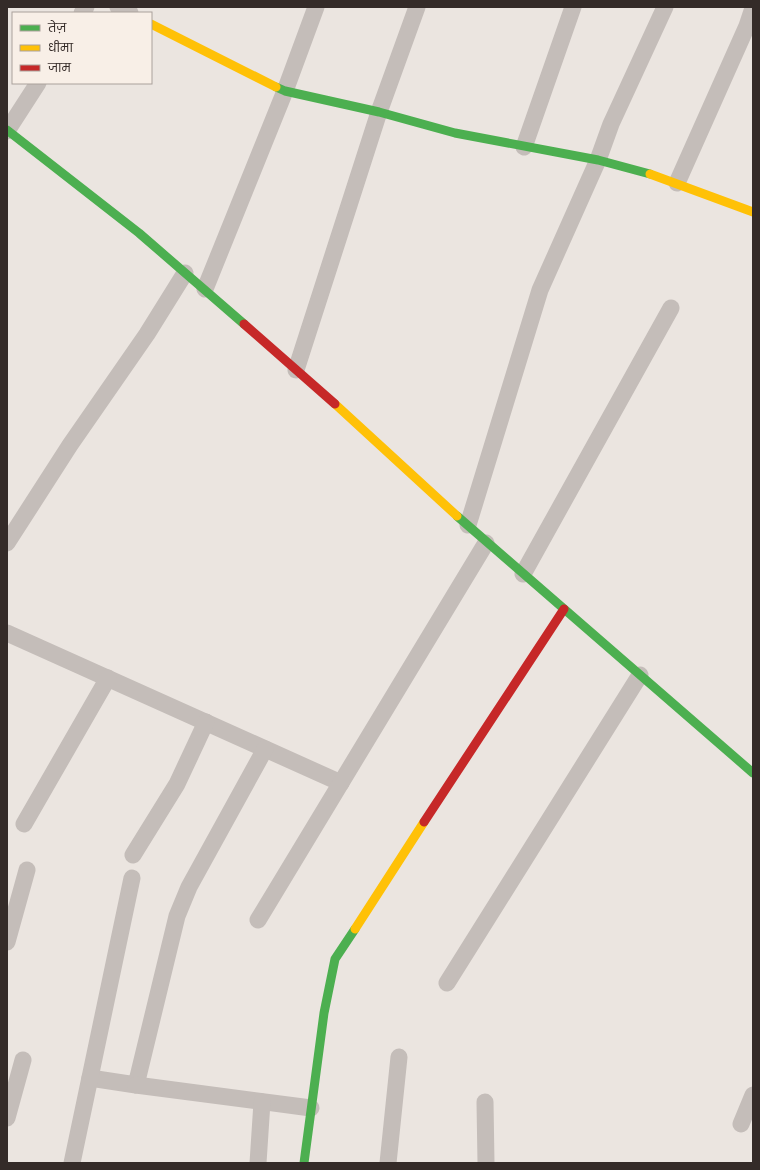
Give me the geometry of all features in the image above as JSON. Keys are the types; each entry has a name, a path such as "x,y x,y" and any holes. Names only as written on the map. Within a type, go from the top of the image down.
{"street":[{"path":"118,7 128,12"},
{"path":"205,289 285,91 316,7"},
{"path":"296,370 379,112 417,7"},
{"path":"524,147 574,7"},
{"path":"468,525 540,290 598,160 611,124 665,7"},
{"path":"677,183 747,26 753,8"},
{"path":"152,24 285,91 379,112 455,133 598,160 677,183 753,212"},
{"path":"37,84 7,130 139,233 205,289 468,525 486,543 752,769"},
{"path":"7,543 70,445 146,334 185,273"},
{"path":"523,574 671,308"},
{"path":"258,920 486,543"},
{"path":"304,1163 328,991 335,959 564,609"},
{"path":"7,633 341,783"},
{"path":"447,983 640,675"},
{"path":"24,824 108,678"},
{"path":"133,855 177,784 206,722"},
{"path":"136,1085 177,916 189,887 265,749"},
{"path":"7,942 27,870"},
{"path":"72,1163 132,878"},
{"path":"388,1163 399,1057"},
{"path":"7,1118 23,1060"},
{"path":"90,1078 311,1108"},
{"path":"741,1124 753,1095"},
{"path":"258,1163 262,1102"},
{"path":"485,1102 486,1163"}],"traffic: fast":[{"path":"276,87 285,91 379,112 455,133 598,160 650,174"},
{"path":"7,130 139,233 244,324"},
{"path":"457,516 753,773"},
{"path":"304,1163 324,1013 335,959 355,929"}],"traffic: slow":[{"path":"152,25 276,87"},
{"path":"650,174 753,212"},
{"path":"335,404 457,516"},
{"path":"355,929 424,822"}],"traffic: jam":[{"path":"244,324 335,404"},
{"path":"424,822 564,609"}]}
